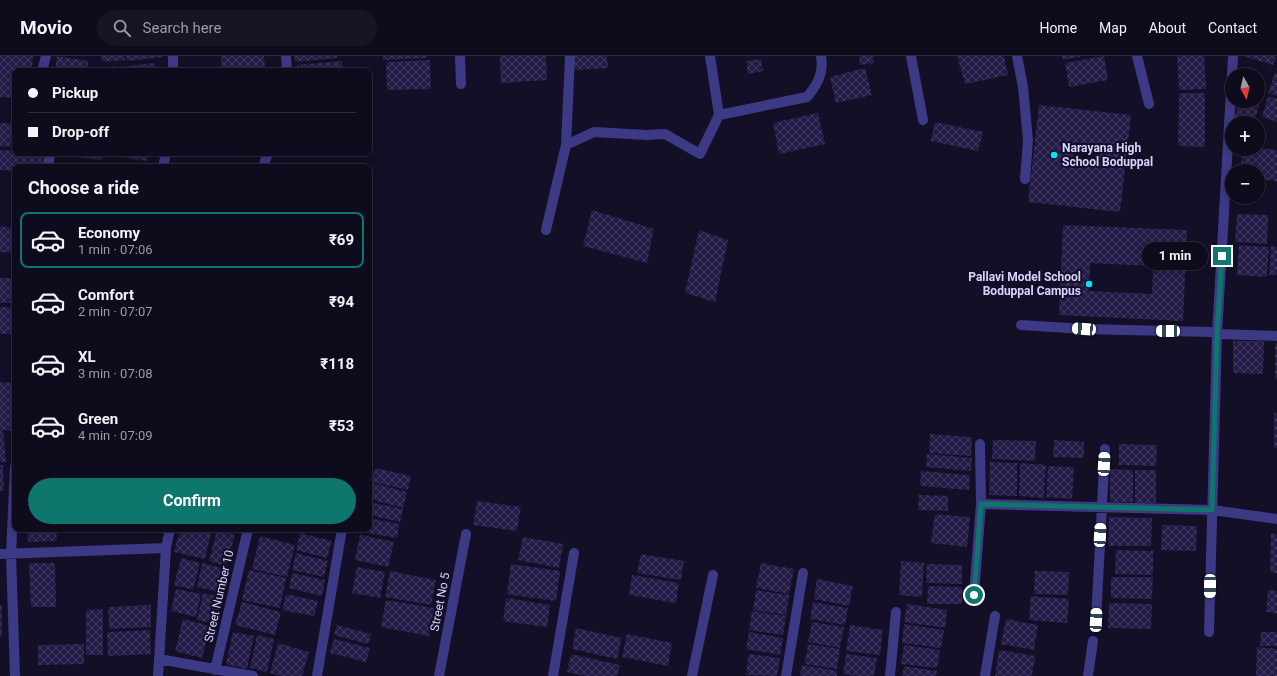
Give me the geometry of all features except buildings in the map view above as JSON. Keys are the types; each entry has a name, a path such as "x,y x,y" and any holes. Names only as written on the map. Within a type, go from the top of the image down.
{"street":[{"path":"43,68 46,56"},
{"path":"173,56 173,68"},
{"path":"286,56 287,68"},
{"path":"460,56 461,84"},
{"path":"546,230 566,145 570,56"},
{"path":"566,145 594,132 647,135 665,134 700,154 719,115 710,56"},
{"path":"719,115 808,97 816,86 821,75 822,64 820,56"},
{"path":"911,56 923,120"},
{"path":"1017,56 1024,87 1028,140 1026,179"},
{"path":"1137,56 1149,104"},
{"path":"1209,632 1217,334 1233,56"},
{"path":"1021,325 1084,329 1210,332 1217,334 1277,336"},
{"path":"974,595 981,504 980,444"},
{"path":"1096,620 1105,449"},
{"path":"981,504 1212,510 1277,519"},
{"path":"13,532 15,676"},
{"path":"158,676 166,548 169,532"},
{"name":"Street Number 10","path":"215,670 247,532"},
{"path":"316,676 341,532"},
{"name":"Street No 5","path":"439,676 466,534"},
{"path":"0,554 166,548"},
{"path":"553,676 574,553"},
{"path":"786,676 803,573"},
{"path":"692,676 713,575"},
{"path":"890,676 896,612"},
{"path":"985,676 994,616"},
{"path":"1088,676 1093,641"},
{"path":"159,659 253,676"}],"place":[{"name":"Narayana High School Boduppal","path":"1054,155"},
{"name":"Pallavi Model School Boduppal Campus","path":"1089,284"}],"route":[{"path":"974,595 981,504 1212,510 1217,334 1222,256"}]}
